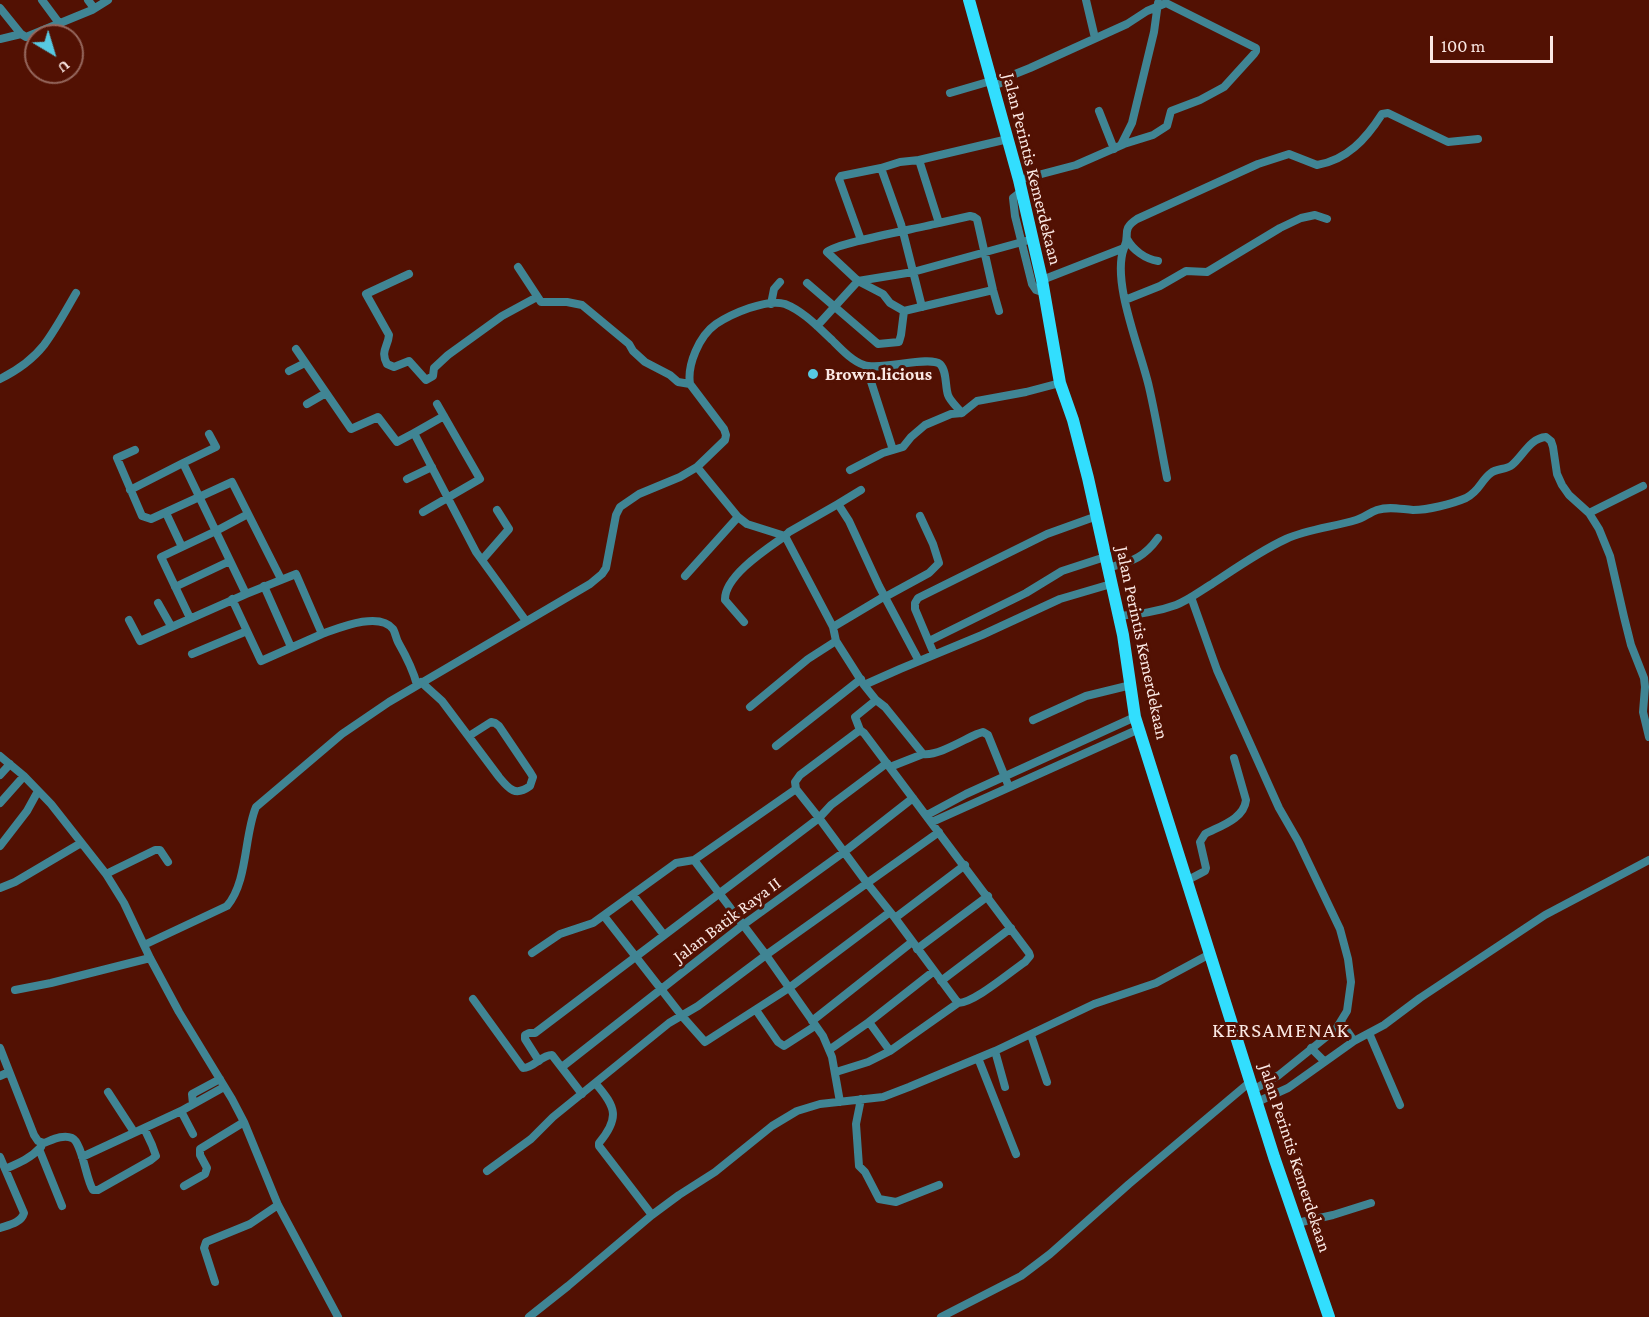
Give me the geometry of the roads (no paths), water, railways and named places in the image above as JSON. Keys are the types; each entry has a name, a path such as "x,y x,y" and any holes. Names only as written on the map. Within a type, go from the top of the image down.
{"main road":[{"name":"Jalan Perintis Kemerdekaan","path":"969,0 1021,186 1028,241 1043,287 1060,383 1073,420 1096,516 1118,616 1137,723 1274,1157 1329,1317"}],"street":[{"path":"42,0 59,23"},
{"path":"88,0 94,8"},
{"path":"0,8 26,37 108,0"},
{"path":"1086,0 1095,38"},
{"path":"950,93 1003,83 1010,76 1127,24 1163,3"},
{"path":"1021,186 1122,145 1153,135 1168,123 1173,110 1200,100 1224,87 1256,51 1254,46 1163,3"},
{"path":"1122,145 1132,123 1163,3"},
{"path":"0,39 21,34"},
{"path":"1099,111 1122,145"},
{"path":"1167,478 1149,386 1125,300 1120,263 1129,225 1137,219 1258,164 1289,154 1317,165 1341,156 1355,148 1369,134 1385,112 1448,142 1478,139"},
{"path":"861,240 839,179 842,176 1008,139"},
{"path":"920,160 939,223"},
{"path":"881,168 903,232 922,307"},
{"path":"1125,300 1160,286 1186,271 1208,272 1274,231 1301,218 1315,215 1327,219"},
{"path":"993,290 904,311 890,303 883,294 858,281 827,252 831,248 861,240 974,217 977,219 999,311"},
{"path":"1127,237 1131,245 1145,257 1158,261"},
{"path":"817,326 858,281 913,272 1028,241"},
{"path":"1043,287 1124,248"},
{"path":"518,267 537,297 543,302 567,302 582,305 629,344 645,362 670,375 678,382 690,384"},
{"path":"409,274 366,294 389,335 384,353 387,364 394,367 409,361 426,380 433,375 434,368 448,356 502,316 537,297"},
{"path":"880,278 883,294"},
{"path":"771,304 774,289 780,282"},
{"path":"807,283 878,344 898,342 902,335 904,311"},
{"path":"0,379 28,361 45,344 76,293"},
{"path":"144,945 227,906 234,898 247,850 251,819 256,807 342,734 389,702 590,584 602,574 607,562 616,515 623,504 697,467 725,440 724,429 700,400 690,384 689,376 695,352 713,327 724,319 743,311 771,304 784,304 817,326 858,363 874,367 936,362 942,367 950,399 962,413"},
{"path":"296,349 351,429 378,417 397,442 444,416"},
{"path":"289,371 305,363"},
{"path":"866,366 893,450"},
{"path":"850,470 903,447 925,425 951,414 962,413 977,402 1026,393 1060,383"},
{"path":"307,404 326,393"},
{"path":"423,512 480,479 437,404"},
{"path":"414,433 476,552 526,621"},
{"path":"130,490 216,447 209,434"},
{"path":"1118,616 1152,613 1174,605 1286,539 1307,531 1359,519 1377,510 1396,507 1414,510 1464,499 1473,494 1493,471 1511,466 1540,437 1546,437 1551,441 1557,474 1565,490 1589,513 1599,529 1610,556 1631,645 1644,678 1642,712 1649,737"},
{"path":"135,450 117,458 142,516 151,519 232,482 281,579"},
{"path":"183,463 246,594"},
{"path":"407,480 432,467"},
{"path":"697,467 738,517 747,524 785,536 836,633 836,641 876,700 885,707 923,754"},
{"path":"1589,513 1644,486"},
{"path":"744,621 725,600 726,591 748,562 789,532 861,490"},
{"path":"838,504 849,521 919,661"},
{"path":"482,560 509,529 497,510"},
{"path":"166,513 182,547"},
{"path":"190,618 160,556 248,514"},
{"path":"833,627 929,573 939,563 920,516"},
{"path":"934,654 915,609 918,598 1047,534 1096,516"},
{"path":"686,576 738,517"},
{"path":"929,641 1026,593 1062,571 1139,557 1149,550 1158,538"},
{"path":"175,587 230,561"},
{"path":"129,620 140,640 232,599 296,574 322,634"},
{"path":"776,746 863,682 982,635 1060,599 1111,584"},
{"path":"264,586 291,647"},
{"path":"941,1317 1021,1276 1050,1254 1129,1184 1253,1091 1279,1075 1332,1032 1347,1011 1351,982 1341,929 1274,797 1217,670 1191,597"},
{"path":"232,599 261,661 322,634 362,622 382,621 393,630 419,684 442,700 469,736 508,788 520,792 530,786 533,777 499,726 491,722 469,736"},
{"path":"158,603 171,627"},
{"path":"192,654 247,631"},
{"path":"750,707 808,659 836,641"},
{"path":"1033,720 1086,696 1131,685"},
{"path":"836,1072 868,1062 890,1051 958,1003 972,999 1028,959 1029,953 889,765 860,730 855,717 876,700"},
{"path":"929,818 966,794 1054,753 1137,723"},
{"path":"929,818 970,804 1058,765 1137,723"},
{"path":"860,730 800,775 795,782 796,789 958,1003"},
{"path":"539,1061 525,1039 525,1035 535,1033 819,818 831,805 889,765 923,754 935,753 984,732 988,735 1009,787"},
{"path":"1054,753 1058,765"},
{"path":"0,756 24,776 51,804 106,874 124,903 179,1012 244,1122 278,1204 338,1317"},
{"path":"1186,881 1205,871 1200,842 1202,837 1238,816 1245,806 1246,800 1234,758"},
{"path":"0,775 10,764"},
{"path":"0,803 24,776"},
{"path":"532,953 560,934 593,923 676,863 694,860 796,789"},
{"path":"0,846 27,811 38,791"},
{"path":"966,794 970,804"},
{"name":"Jalan Batik Raya II","path":"562,1067 743,925 844,852 913,798"},
{"path":"487,1171 531,1139 553,1117 669,1023 939,832"},
{"path":"0,888 15,882 81,843"},
{"path":"106,874 154,850 160,850 168,862"},
{"path":"694,860 822,1036 836,1072 840,1102"},
{"path":"1253,1091 1288,1088 1353,1041 1384,1025 1419,998 1545,915 1649,860"},
{"path":"604,916 705,1042 789,988 964,865"},
{"path":"633,895 664,935"},
{"path":"917,949 988,896"},
{"path":"941,981 1011,928"},
{"path":"756,1010 778,1042 784,1046 912,942"},
{"path":"529,1317 652,1215 715,1172 772,1125 797,1111 820,1104 883,1097 1031,1035 1094,1004 1156,983 1210,954"},
{"path":"15,990 150,958"},
{"path":"829,1050 934,971"},
{"path":"472,999 520,1065 526,1068 547,1055 552,1055 582,1095"},
{"path":"868,1022 890,1051"},
{"path":"1341,1022 1353,1041"},
{"path":"1369,1033 1400,1105"},
{"path":"1031,1035 1047,1082"},
{"path":"0,1048 34,1135 42,1146 62,1206"},
{"path":"1311,1048 1324,1061"},
{"path":"994,1051 1005,1087"},
{"path":"978,1058 1016,1154"},
{"path":"0,1076 9,1072"},
{"path":"193,1104 192,1094 219,1079"},
{"path":"596,1084 613,1109 611,1126 599,1146 652,1215"},
{"path":"82,1157 181,1111 224,1087"},
{"path":"108,1092 134,1132"},
{"path":"861,1099 856,1124 859,1166 865,1172 879,1199 896,1202 939,1185"},
{"path":"181,1111 193,1134"},
{"path":"184,1186 206,1172 207,1168 200,1155 200,1149 244,1122"},
{"path":"5,1169 21,1163 35,1154 42,1146 64,1137 71,1137 82,1157 91,1188 95,1191 156,1156 144,1128"},
{"path":"0,1156 24,1215 16,1223 0,1228"},
{"path":"1297,1223 1371,1203"},
{"path":"214,1282 204,1248 206,1242 250,1224 278,1204"}],"place":[{"name":"Brown.licious","path":"813,374"}],"district":[{"name":"KERSAMENAK","path":"1281,1031"}]}
